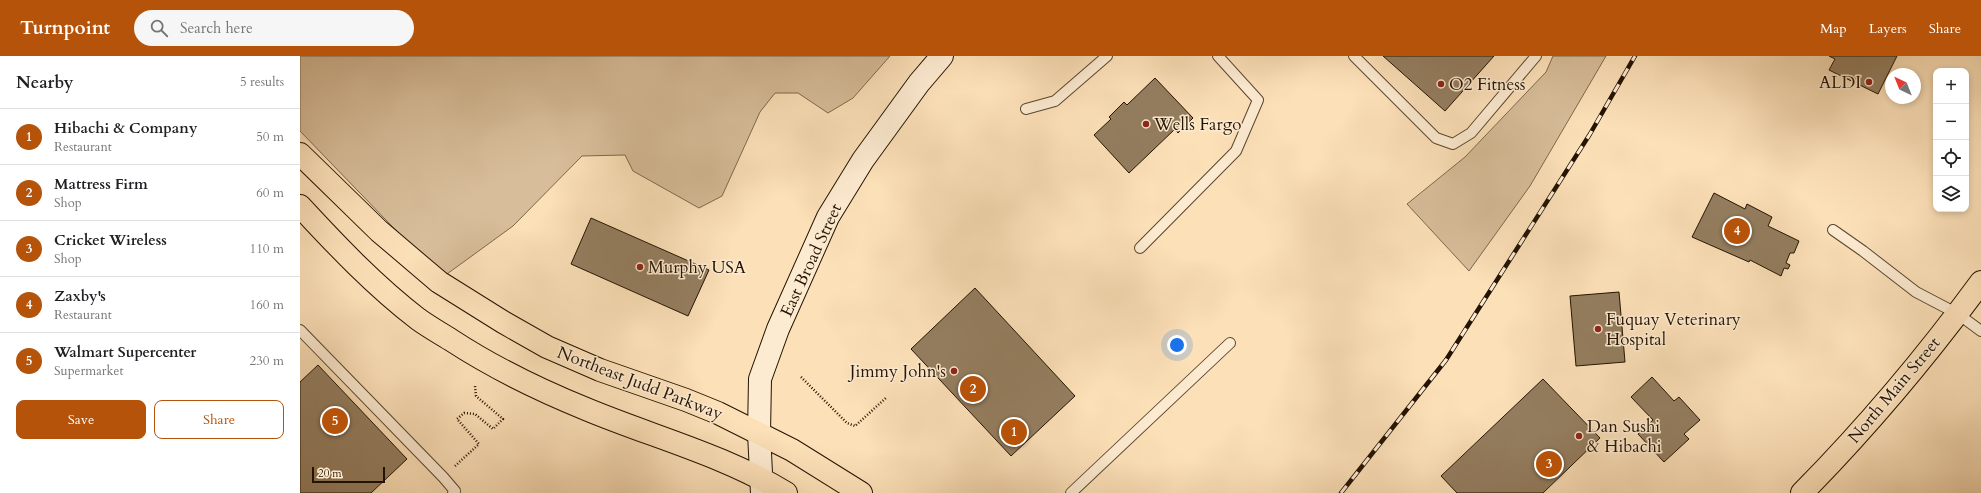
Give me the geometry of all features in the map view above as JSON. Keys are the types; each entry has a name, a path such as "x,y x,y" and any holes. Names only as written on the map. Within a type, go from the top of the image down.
{"highway":[{"name":"Northeast Judd Parkway","path":"300,154 379,231 439,282 502,322 547,347 600,370 686,400 718,413 792,450 861,493"},
{"path":"300,206 375,282 414,315 480,358 532,386 587,410 684,444 762,485 786,493"},
{"name":"North Main Street","path":"1802,493 1863,429 1958,314 1981,282"}],"main road":[{"name":"East Broad Street","path":"762,485 759,433 760,379 778,328 828,217 863,160 919,83 942,56"}],"lane":[{"path":"1026,109 1055,101 1107,56"},
{"path":"1140,248 1236,151 1258,100 1218,56"},
{"path":"1354,56 1436,138 1453,144 1471,133 1536,56"},
{"path":"1833,230 1916,292 1958,314 1981,331"},
{"path":"300,330 443,477 455,491 453,493"},
{"path":"1071,493 1230,343"}],"path":[{"path":"801,377 847,423 856,426 887,397"},
{"path":"443,477 479,444 457,419 464,413 475,414 493,430 503,419 476,396 475,386"}],"shaded area":[{"path":"300,56 890,56 853,98 828,113 798,93 775,93 760,112 722,196 699,208 633,171 625,155 582,156 513,226 447,274 415,250 300,131"},
{"path":"1553,56 1606,56 1530,186 1469,271 1407,204 1465,157 1546,72"}],"building":[{"name":"O2 Fitness","path":"1383,56 1494,56 1445,111"},
{"name":"ALDI","path":"1829,56 1897,56 1891,68 1885,68 1885,80 1878,94 1829,70 1835,59"},
{"name":"Wells Fargo","path":"1155,78 1193,118 1178,133 1175,129 1129,173 1094,135 1111,119 1109,117 1124,102 1127,105"},
{"path":"1714,193 1745,209 1747,204 1772,217 1768,226 1799,241 1794,253 1790,253 1786,263 1790,265 1788,269 1784,268 1781,276 1750,260 1749,262 1692,237"},
{"name":"Murphy USA","path":"591,218 709,270 688,316 571,264"},
{"path":"975,288 1075,396 1011,456 911,349"},
{"name":"Fuquay Veterinary Hospital","path":"1619,292 1625,362 1576,366 1570,296"},
{"path":"318,365 407,459 371,493 300,493 300,382"},
{"path":"1652,377 1674,401 1679,397 1700,420 1684,434 1689,439 1664,462 1638,434 1653,420 1631,397"},
{"path":"1543,379 1600,438 1543,493 1457,493 1441,476"}],"railway":[{"path":"1341,493 1446,360 1590,134 1635,56"}],"place":[{"name":"ALDI","path":"1869,82"},
{"name":"O2 Fitness","path":"1441,84"},
{"name":"Wells Fargo","path":"1146,124"},
{"name":"Zaxby's","path":"1737,231"},
{"name":"Murphy USA","path":"640,267"},
{"name":"Fuquay Veterinary Hospital","path":"1598,329"},
{"name":"Jimmy John's","path":"954,371"},
{"name":"Mattress Firm","path":"973,389"},
{"name":"Walmart Supercenter","path":"335,421"},
{"name":"Hibachi & Company","path":"1014,432"},
{"name":"Dan Sushi & Hibachi","path":"1579,436"},
{"name":"Cricket Wireless","path":"1549,464"}]}
